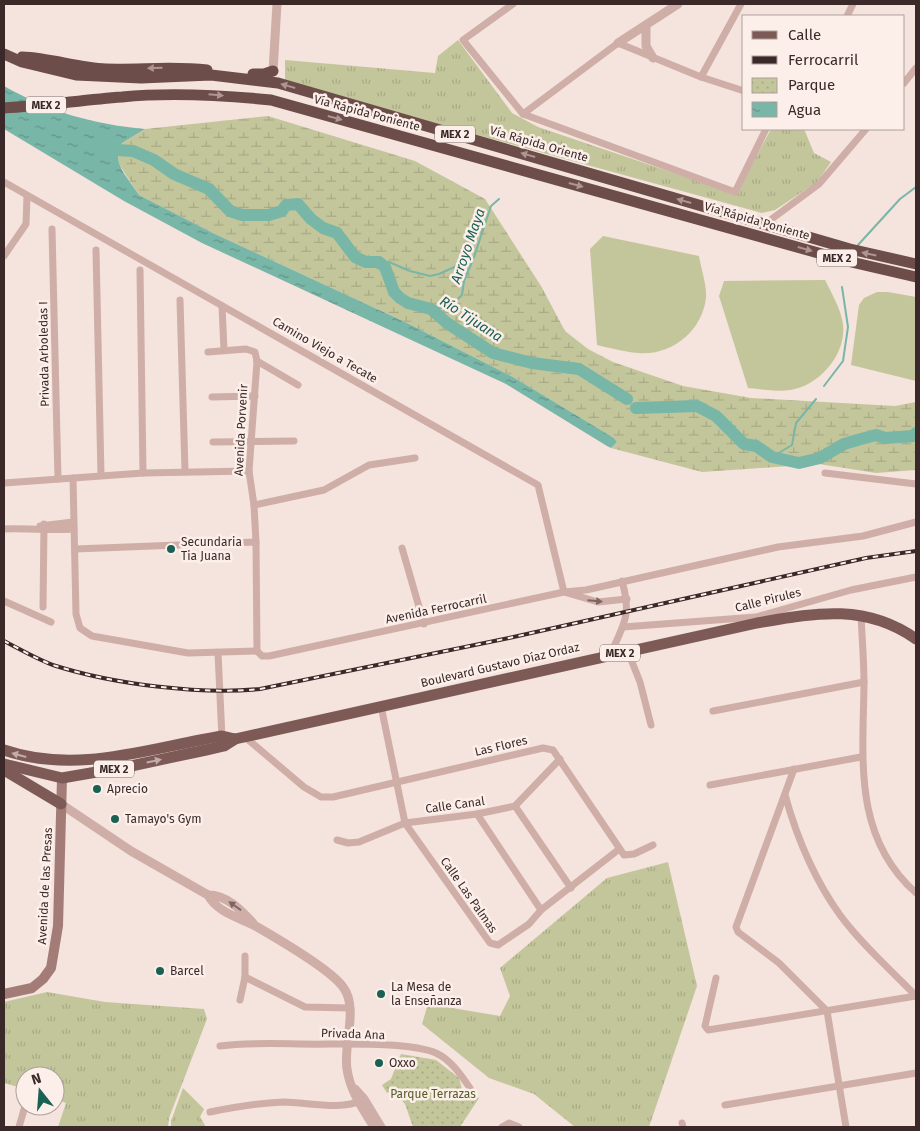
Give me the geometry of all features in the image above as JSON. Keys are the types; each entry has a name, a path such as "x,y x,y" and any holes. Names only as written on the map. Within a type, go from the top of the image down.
{"highway":[{"path":"5,55 47,58 77,66 106,69 184,68 258,75 273,71"},
{"name":"Vía Rápida Oriente","path":"5,55 22,62 76,75 141,78 211,76 278,82 850,249 916,264"},
{"name":"Vía Rápida Poniente","path":"4,108 124,96 210,94 271,100 847,261 916,277"}],"main road":[{"name":"Boulevard Gustavo Díaz Ordaz","path":"4,750 43,760 75,761 112,758 223,741 628,652 757,620 815,613 861,615 890,624 916,639"},
{"name":"Boulevard Gustavo Díaz Ordaz","path":"4,764 62,778 131,766 223,741"},
{"path":"43,760 62,778 79,768 112,758"},
{"path":"4,770 61,804"},
{"name":"Avenida de las Presas","path":"4,994 32,988 43,980 52,968 58,926 62,778"}],"street":[{"path":"273,71 277,4"},
{"path":"513,4 463,40 523,114 735,192 766,130"},
{"path":"523,114 676,4"},
{"path":"701,77 740,4"},
{"path":"848,15 854,4"},
{"path":"646,25 646,46 653,58"},
{"path":"618,44 701,77 742,90"},
{"path":"905,82 916,68"},
{"path":"765,224 819,184 865,130"},
{"name":"Camino Viejo a Tecate","path":"4,182 538,485 564,592"},
{"path":"4,256 26,224 27,196"},
{"name":"Privada Arboledas I","path":"52,229 58,479"},
{"path":"96,250 101,475"},
{"path":"140,270 143,472"},
{"path":"180,300 185,471"},
{"path":"222,306 224,350"},
{"path":"208,352 246,349 255,352 257,361 298,385"},
{"name":"Avenida Porvenir","path":"256,650 256,542 254,505 249,471 257,361"},
{"path":"212,397 255,396"},
{"path":"212,442 294,441"},
{"path":"254,505 324,490 369,465 415,458"},
{"path":"4,483 143,472 249,471"},
{"path":"825,473 916,484"},
{"path":"73,478 75,549 256,542"},
{"name":"Avenida Ferrocarril","path":"75,549 76,614 80,628 92,636 188,653 256,650 262,656 269,656 424,624 564,592 586,590 778,547 863,536 916,522"},
{"path":"4,529 73,525"},
{"path":"43,607 44,528"},
{"path":"402,548 424,624"},
{"name":"Calle Pirules","path":"623,628 757,620 851,590 890,581 916,578"},
{"path":"610,655 623,628 628,611 622,581"},
{"path":"564,592 598,602 627,599"},
{"path":"4,601 51,622"},
{"path":"861,615 864,682 861,757 867,808 882,852 900,880 916,893"},
{"path":"628,652 640,682 651,725"},
{"path":"218,653 223,741"},
{"path":"713,711 864,682"},
{"name":"Calle Las Palmas","path":"381,706 405,823 490,943 498,945 529,924 541,910 572,888 618,850"},
{"name":"Las Flores","path":"240,738 296,781 321,797 397,782 543,748 553,750 560,759"},
{"path":"710,785 861,757"},
{"path":"572,888 515,806 560,759 618,850 628,856 653,845"},
{"path":"794,769 736,928 738,932 779,963 827,1011 846,1127"},
{"path":"785,794 801,845 825,892 841,916 916,996"},
{"path":"61,804 131,851 208,895 220,896 241,910 257,926 335,979 347,993 350,1008 347,1072 354,1089 381,1127"},
{"name":"Calle Canal","path":"337,840 348,843 359,842 405,823 477,814 515,806"},
{"path":"477,814 541,910"},
{"path":"240,1000 245,977 245,956"},
{"path":"245,977 305,1007 350,1008"},
{"path":"716,978 705,1026 708,1030 916,996"},
{"name":"Privada Ana","path":"220,1046 256,1043 347,1043 435,1053 459,1071 470,1088"},
{"path":"725,1104 916,1073"},
{"path":"210,1112 275,1103 346,1105 361,1100"},
{"path":"361,1100 374,1127"},
{"path":"502,1127 509,1124 519,1127"}],"green space":[{"path":"458,40 512,113 538,127 736,194 770,130 804,130 814,153 831,162 817,182 775,210 762,213 285,82 285,60 435,73 438,56"},
{"path":"268,116 415,161 485,199 541,286 565,331 588,349 613,362 683,386 751,398 895,406 916,402 916,470 876,473 819,464 702,472 611,448 617,442 614,438 513,377 405,322 213,233 139,195 119,163 117,150 122,143 145,129"},
{"path":"603,236 699,256 705,282 706,298 698,321 692,331 683,339 673,346 651,353 628,352 597,345 590,249"},
{"path":"825,280 839,309 843,331 842,343 831,365 812,382 801,387 780,391 748,388 719,296 724,281"},
{"path":"877,292 916,297 916,381 851,365 859,305 864,298"},
{"path":"668,862 697,986 649,1127 575,1127 534,1094 489,1078 422,1024 428,1004 500,1016 510,996 500,968 607,878"},
{"path":"47,992 105,1002 204,1009 207,1019 169,1118 168,1127 58,1127 62,1116 65,1116 65,1066 15,1066 15,1086 4,1083 4,1002"},
{"name":"Parque Terrazas","path":"401,1054 436,1060 459,1078 463,1093 479,1098 460,1127 413,1127 405,1104 393,1090 387,1093 382,1085 391,1079"},
{"path":"183,1088 204,1109 200,1117 206,1127 171,1127 171,1121"}],"water":[{"path":"4,86 55,110 107,124 145,129 122,143 117,150 123,172 139,195 213,233 405,322 513,377 614,438 617,442 611,448 506,384 202,243 124,201 4,129"}],"waterway":[{"name":"Río Tijuana","path":"101,149 133,151 154,160 174,174 209,189 230,211 242,215 269,215 282,211 286,205 298,204 311,219 323,228 337,233 355,257 366,262 379,262 385,267 394,292 408,303 431,309 447,323 493,353 532,363 579,369 627,399"},
{"path":"858,245 900,199 916,187"},
{"name":"Arroyo Maya","path":"431,309 450,307 462,295 464,281 491,206 499,199"},
{"path":"379,262 389,262 410,271 430,276 439,274 472,259"},
{"path":"824,386 843,361 848,327 842,287"},
{"path":"772,457 792,445 796,423 816,399"},
{"name":"Río Tijuana","path":"636,408 697,406 716,416 744,444 756,446 772,457 799,463 820,458 844,444 876,435 885,438 913,436 916,433"}],"railway":[{"path":"4,641 49,664 103,678 184,689 260,689 509,638 866,558 916,551"}],"place":[{"name":"Secundaria Tia Juana","path":"171,549"},
{"name":"Aprecio","path":"97,789"},
{"name":"Tamayo's Gym","path":"115,819"},
{"name":"Barcel","path":"160,971"},
{"name":"La Mesa de la Enseñanza","path":"381,994"},
{"name":"Oxxo","path":"379,1063"}]}
